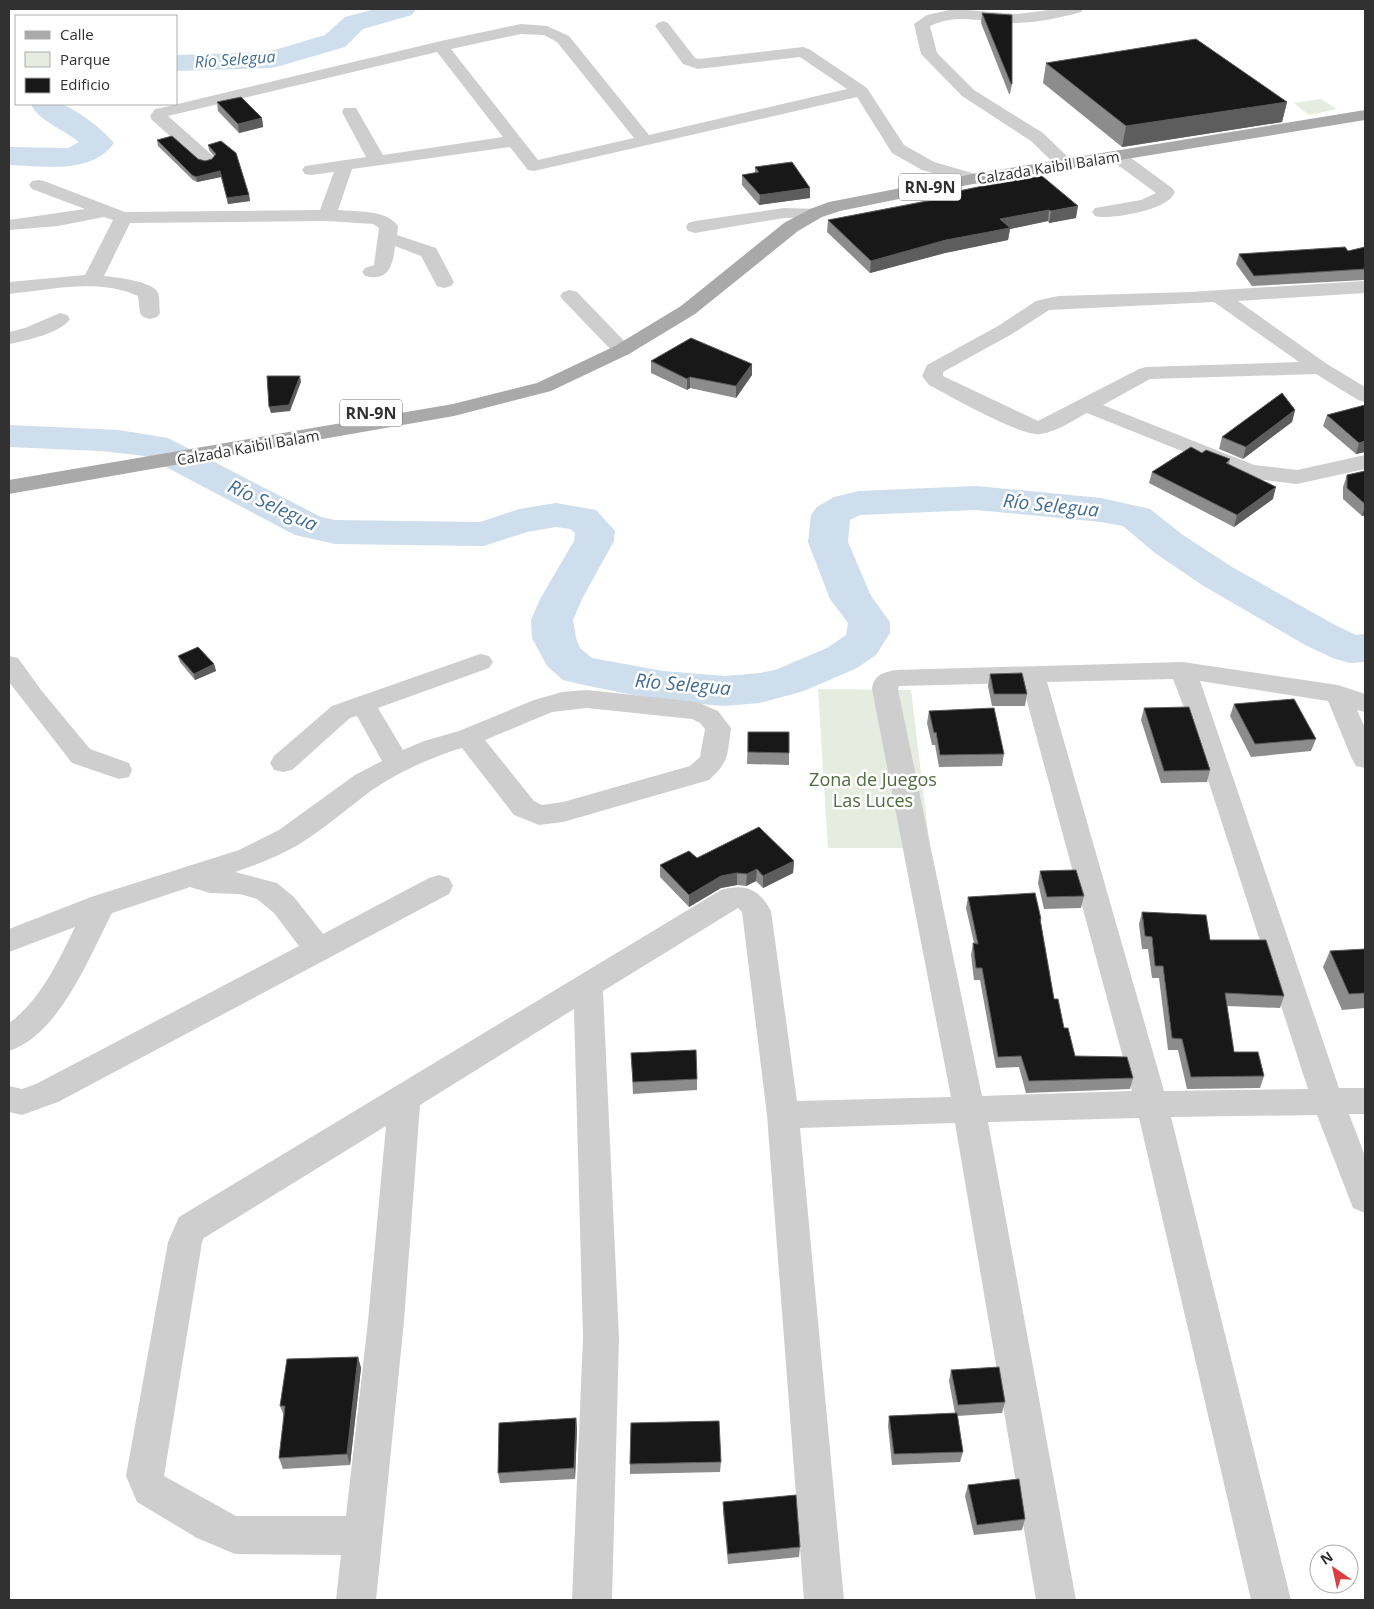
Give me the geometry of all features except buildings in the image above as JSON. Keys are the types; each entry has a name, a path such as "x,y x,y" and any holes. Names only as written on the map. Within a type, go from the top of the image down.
{"main road":[{"name":"Calzada Kaibil Balam","path":"9,472 224,452 454,410 544,387 622,350 688,310 776,238 816,213 835,206 973,179 1365,115"},
{"name":"Calzada Kaibil Balam","path":"9,487 198,444 447,399 544,387"}],"street":[{"path":"1066,165 1037,137 968,94 929,54 922,24 933,17 958,13 1006,18 1032,18 1076,9"},
{"path":"663,26 689,61 698,64 803,52 861,91 898,149 928,166 973,179"},
{"path":"206,159 158,116 161,113 440,46 522,29 547,31 563,38 645,141"},
{"path":"440,46 534,166 861,91"},
{"path":"350,112 377,160"},
{"path":"311,170 514,141"},
{"path":"1101,212 1153,202 1164,196 1166,192 1117,156"},
{"path":"327,215 345,165"},
{"path":"38,184 114,215"},
{"path":"695,227 784,213 816,213"},
{"path":"92,281 114,215"},
{"path":"9,225 114,215 327,215 377,220 385,222 389,226 383,265 380,269 372,272"},
{"path":"387,238 413,245 428,252 444,282"},
{"path":"9,288 92,281 138,287 148,293 150,313"},
{"path":"1320,368 1146,373 1049,426 1039,428 1026,425 936,381 932,376 934,370 1043,306 1058,302 1218,296 1365,287"},
{"path":"570,296 622,350"},
{"path":"1218,296 1320,368 1365,396"},
{"path":"9,338 32,332 60,319"},
{"path":"1086,406 1249,471 1297,477 1365,462"},
{"path":"283,763 341,712 480,662"},
{"path":"9,664 32,696 81,756 119,770"},
{"path":"1183,670 1200,715 1328,1102 1365,1198"},
{"path":"1056,1600 969,1109 887,699 886,682 895,678 1033,676 1183,670 1338,694 1365,703"},
{"path":"1033,676 1152,1104 1271,1600"},
{"path":"1338,694 1365,759"},
{"path":"9,941 101,905 249,857 289,837 365,782 396,764 433,747 468,738 543,706 562,701 587,698 697,710 709,717 718,728 713,761 699,773 563,812 539,815 524,808 468,738"},
{"path":"364,704 396,764"},
{"path":"186,876 210,882 240,884 267,890 284,905 318,949"},
{"path":"9,1099 22,1102 47,1094 439,886"},
{"path":"364,1535 260,1536 235,1534 211,1524 150,1489 145,1476 186,1242 191,1228 731,898 741,897 752,902 756,911 783,1115 824,1600"},
{"path":"9,1039 26,1027 48,1004 101,905"},
{"path":"588,985 601,1338 592,1600"},
{"path":"356,1600 386,1321 404,1098"},
{"path":"783,1115 1152,1104 1365,1101"}],"green space":[{"path":"1321,99 1337,109 1309,115 1294,103"},
{"name":"Zona de Juegos Las Luces","path":"818,689 911,690 930,848 828,848"}],"waterway":[{"name":"Río Selegua","path":"178,63 270,60 335,41 354,23 403,9"},
{"name":"Río Selegua","path":"9,156 74,157 99,143 78,126 45,105"},
{"name":"Río Selegua","path":"9,436 101,440 155,446 309,527 335,532 484,534 519,521 556,515 582,518 595,531 594,541 561,599 552,620 554,638 562,656 579,670 663,686 725,691 760,688 788,681 842,658 861,645 869,633 869,622 851,599 828,542 831,515 848,505 859,503 976,498 1101,510 1136,517 1169,544 1217,576 1320,635 1350,649 1365,648"}]}
